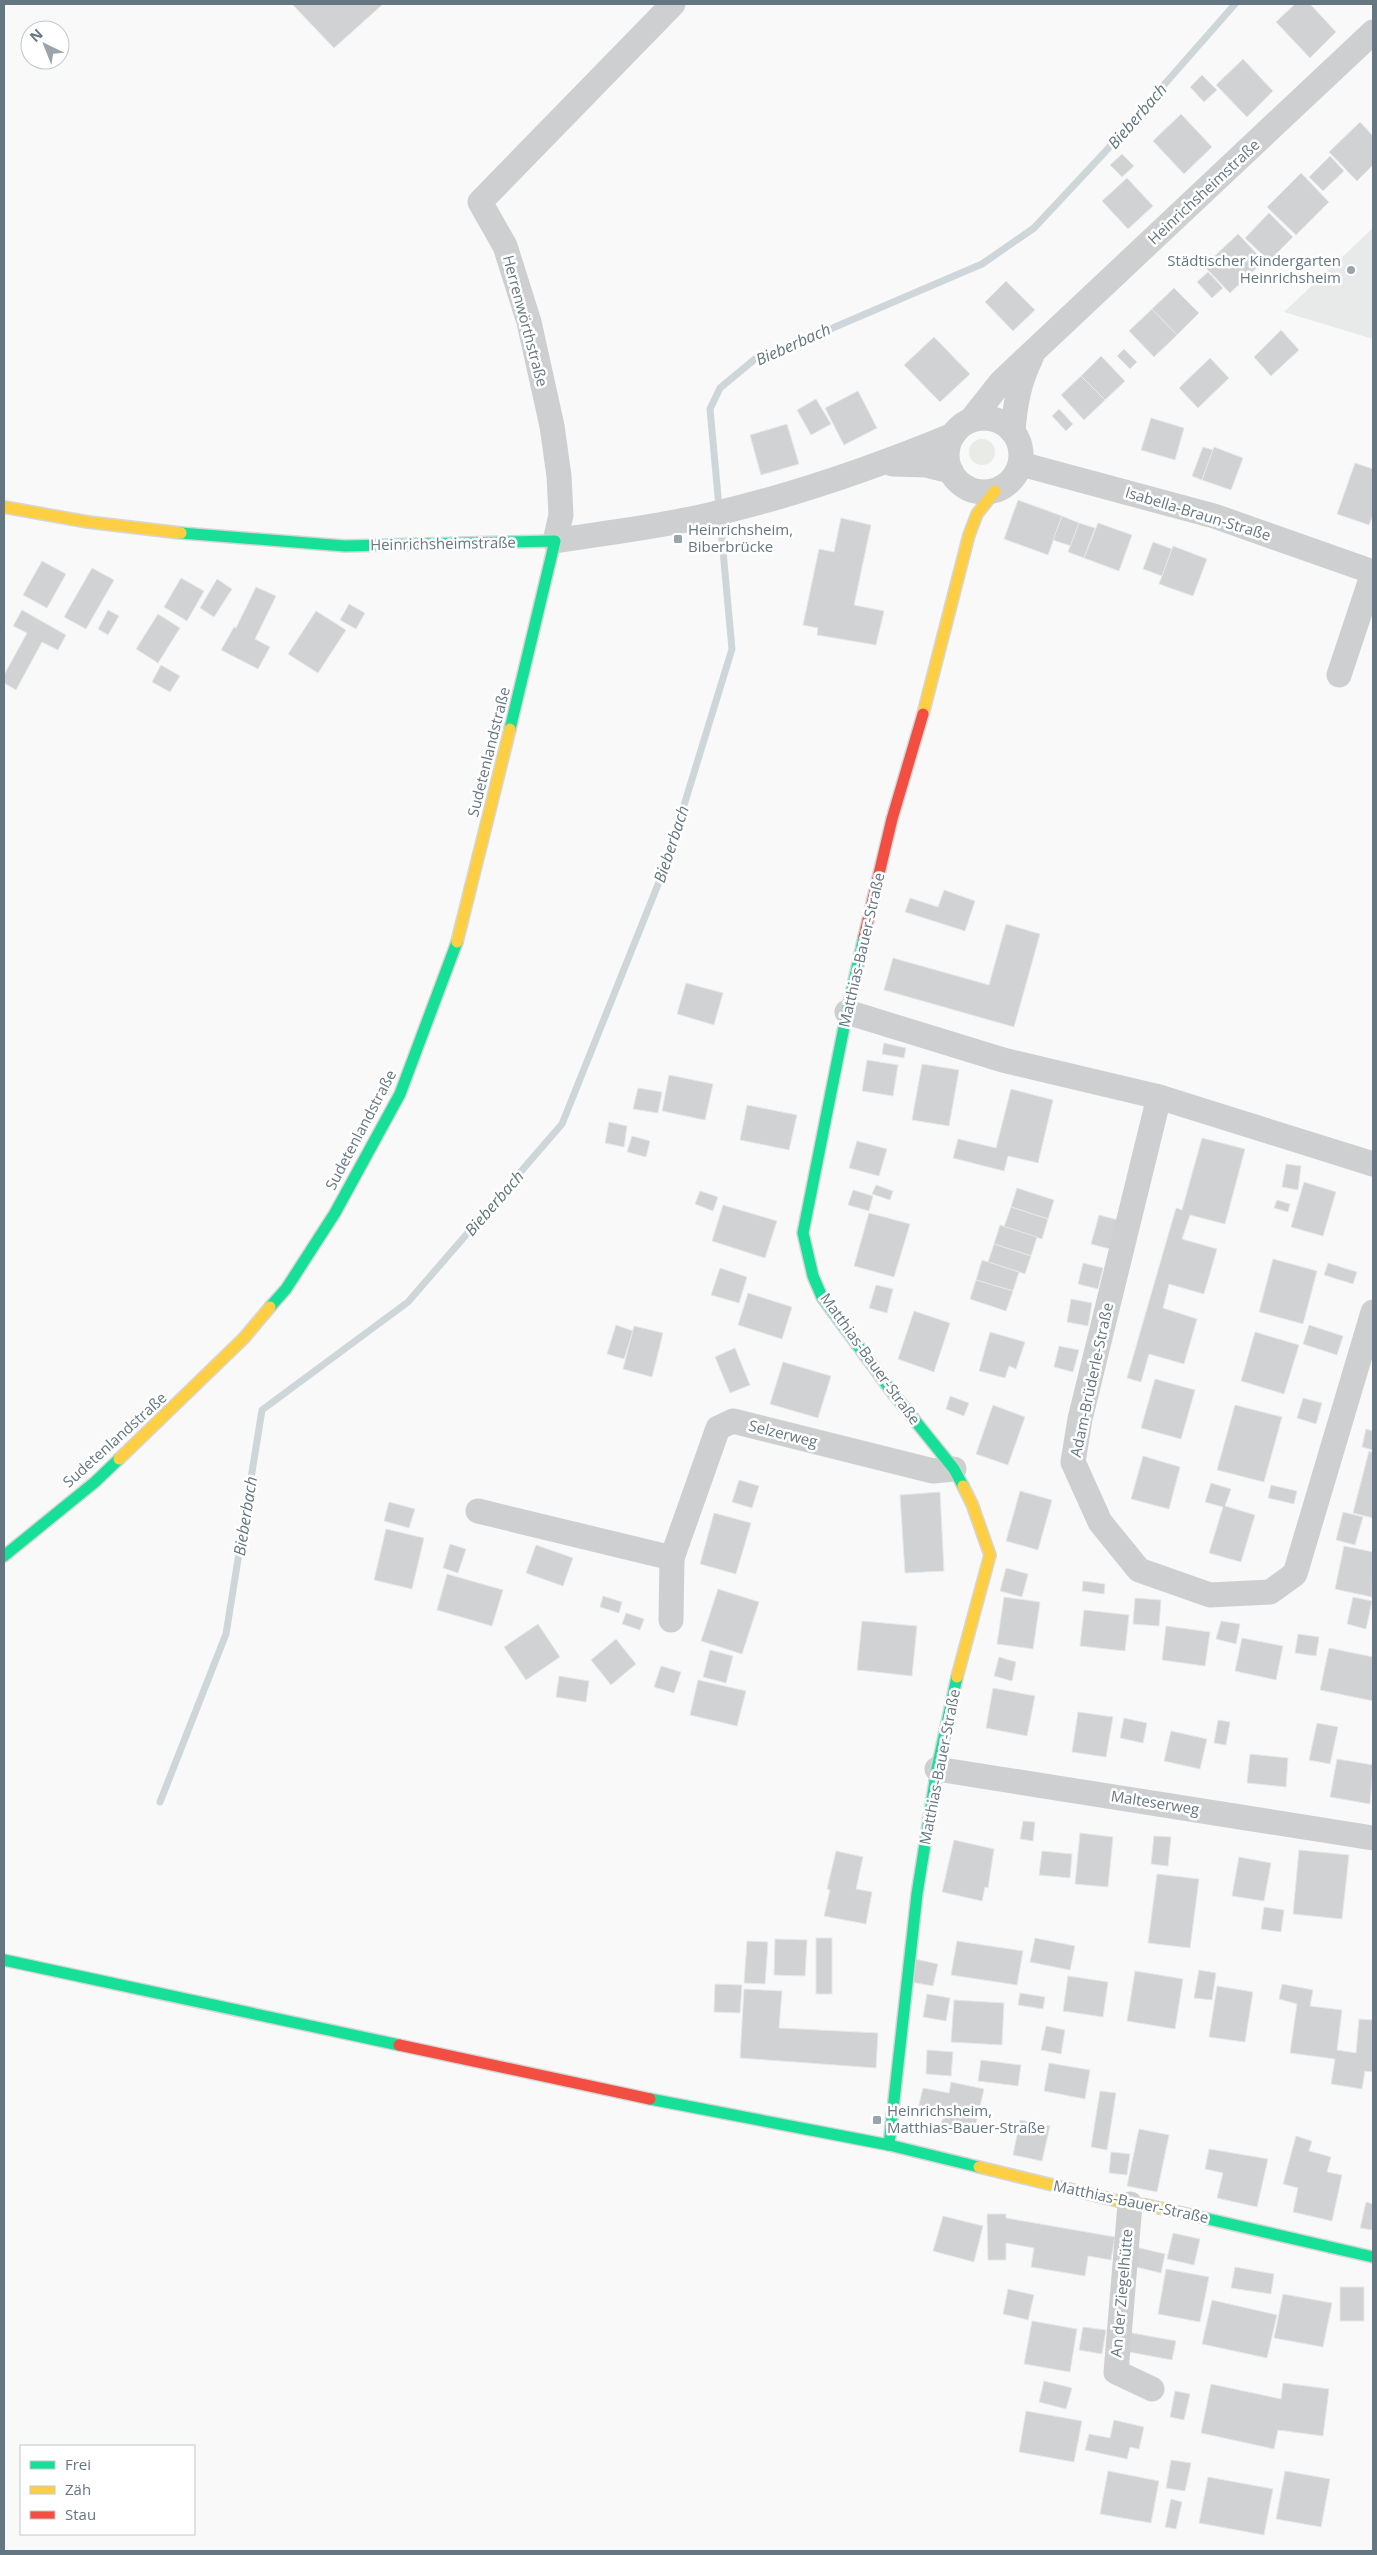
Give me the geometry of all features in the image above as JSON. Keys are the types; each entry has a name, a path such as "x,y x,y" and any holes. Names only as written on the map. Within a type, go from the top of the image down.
{"street":[{"name":"Herrenwörthstraße","path":"555,541 561,515 559,476 552,426 529,322 505,246 480,202 673,4"},
{"name":"Heinrichsheimstraße","path":"955,476 948,459 962,428 996,387 1373,32"},
{"name":"Heinrichsheimstraße","path":"1013,431 1015,401 1023,375 1034,351"},
{"name":"Heinrichsheimstraße","path":"4,507 177,532 319,545 555,541 704,517 737,508 874,465 962,428 994,419 1013,431 1019,441 1022,452 1020,464"},
{"path":"994,490 1006,485 1015,476 1020,464"},
{"name":"Isabella-Braun-Straße","path":"1020,464 1214,516 1373,572"},
{"name":"Heinrichsheimstraße","path":"874,465 926,466 955,476 969,489 982,492 994,490"},
{"name":"Matthias-Bauer-Straße","path":"955,476 964,511 962,566"},
{"name":"Matthias-Bauer-Straße","path":"890,2146 917,1894 937,1768 961,1660 990,1555 972,1504 954,1469 892,1392 822,1297 806,1254 803,1233 847,1012 892,818 928,699 977,514 994,490"},
{"name":"Sudetenlandstraße","path":"4,1556 95,1482 244,1338 280,1296 335,1213 400,1094 433,1010 462,927 555,541"},
{"path":"1339,675 1373,572"},
{"path":"847,1012 1003,1060 1159,1097 1373,1164"},
{"name":"Adam-Brüderle-Straße","path":"1159,1097 1080,1419 1073,1462 1100,1522 1140,1570 1210,1595 1270,1592 1295,1574 1373,1312"},
{"name":"Selzerweg","path":"671,1620 672,1558 718,1428 733,1421 933,1471 954,1469"},
{"path":"478,1511 672,1558"},
{"name":"Malteserweg","path":"937,1768 1373,1838"},
{"name":"Matthias-Bauer-Straße","path":"4,1960 698,2109 890,2146 1130,2204 1146,2205 1373,2257"},
{"name":"An der Ziegelhütte","path":"1130,2204 1116,2372 1152,2389"}],"shaded area":[{"name":"Städtischer Kindergarten Heinrichsheim","path":"1373,228 1373,339 1284,312"},
{"path":"982,439 991,443 995,452 991,461 982,465 973,461 969,452 973,443"}],"building":[{"path":"292,4 383,4 334,48"},
{"path":"1295,4 1310,4 1336,32 1310,58 1276,22"},
{"path":"1243,59 1273,91 1247,117 1216,85"},
{"path":"1202,75 1217,90 1204,102 1190,87"},
{"path":"1181,114 1212,147 1184,174 1153,141"},
{"path":"1360,122 1373,136 1373,165 1357,181 1329,152"},
{"path":"1122,154 1134,166 1122,177 1110,165"},
{"path":"1330,156 1344,171 1323,191 1309,177"},
{"path":"1301,173 1329,202 1296,235 1267,207"},
{"path":"1127,178 1153,206 1128,229 1102,201"},
{"path":"1269,213 1293,237 1269,261 1245,238"},
{"path":"1238,234 1264,261 1230,293 1204,266"},
{"path":"1208,272 1223,288 1212,298 1197,282"},
{"path":"1006,281 1035,310 1013,331 985,302"},
{"path":"1174,288 1199,313 1177,335 1152,309"},
{"path":"1152,309 1177,335 1154,357 1129,331"},
{"path":"1281,330 1299,350 1271,376 1254,357"},
{"path":"934,337 970,374 940,402 904,365"},
{"path":"1124,349 1137,362 1130,369 1117,356"},
{"path":"1101,356 1125,381 1105,400 1081,376"},
{"path":"1210,358 1229,378 1198,408 1179,388"},
{"path":"1081,376 1105,400 1084,420 1061,395"},
{"path":"858,391 877,428 844,445 825,408"},
{"path":"816,399 831,424 811,435 797,410"},
{"path":"1059,409 1073,424 1066,431 1052,416"},
{"path":"1151,418 1184,428 1175,460 1141,450"},
{"path":"787,424 799,464 761,475 750,435"},
{"path":"1203,447 1213,450 1202,480 1192,476"},
{"path":"1214,447 1243,458 1231,490 1202,480"},
{"path":"1355,463 1373,469 1373,515 1369,525 1337,514"},
{"path":"1018,500 1062,516 1048,555 1004,539"},
{"path":"1062,516 1079,523 1071,546 1053,540"},
{"path":"841,518 871,525 854,605 884,611 876,645 817,635 818,628 803,625 819,549 834,552"},
{"path":"1079,523 1095,528 1084,558 1068,552"},
{"path":"1098,523 1132,535 1119,571 1084,558"},
{"path":"1153,542 1172,549 1162,576 1143,569"},
{"path":"1173,546 1207,559 1193,596 1159,584"},
{"path":"42,561 66,574 47,608 23,595"},
{"path":"92,568 114,580 86,629 64,617"},
{"path":"181,578 204,591 187,621 164,607"},
{"path":"217,579 232,589 214,617 200,608"},
{"path":"256,587 276,596 255,639 270,647 258,669 221,650 234,627 236,628"},
{"path":"349,604 365,613 356,629 340,620"},
{"path":"22,610 66,635 58,650 42,642 16,690 4,683 4,675 27,633 13,626"},
{"path":"108,610 119,616 108,635 98,629"},
{"path":"316,611 346,630 318,673 288,654"},
{"path":"158,614 180,628 158,663 136,649"},
{"path":"161,665 180,676 170,692 152,682"},
{"path":"944,890 975,901 965,931 905,912 910,898 938,907"},
{"path":"1006,924 1040,934 1014,1027 884,990 893,958 989,985"},
{"path":"686,983 723,993 714,1025 677,1014"},
{"path":"884,1043 906,1048 904,1058 882,1054"},
{"path":"867,1060 898,1065 893,1096 862,1091"},
{"path":"922,1064 959,1070 949,1126 912,1120"},
{"path":"669,1075 713,1084 705,1120 662,1111"},
{"path":"638,1088 662,1092 658,1113 633,1109"},
{"path":"1011,1089 1053,1100 1038,1163 1008,1156 1004,1171 953,1158 958,1139 996,1148"},
{"path":"747,1105 797,1115 789,1150 740,1140"},
{"path":"609,1122 627,1126 624,1147 605,1143"},
{"path":"632,1136 650,1141 646,1157 627,1152"},
{"path":"1202,1138 1245,1149 1225,1224 1190,1215 1182,1239 1217,1249 1204,1294 1169,1284 1163,1308 1197,1319 1184,1364 1149,1354 1141,1382 1127,1378 1176,1208 1182,1210"},
{"path":"857,1141 887,1149 879,1176 849,1168"},
{"path":"1286,1164 1301,1166 1298,1190 1282,1187"},
{"path":"1304,1182 1336,1192 1323,1236 1291,1227"},
{"path":"876,1185 893,1191 890,1200 872,1194"},
{"path":"1017,1188 1054,1200 1048,1219 1011,1207"},
{"path":"853,1190 873,1196 869,1211 848,1205"},
{"path":"700,1191 718,1197 713,1211 695,1204"},
{"path":"1277,1200 1290,1204 1288,1212 1274,1208"},
{"path":"723,1205 777,1221 765,1258 712,1241"},
{"path":"1011,1207 1048,1219 1042,1239 1004,1227"},
{"path":"869,1213 910,1224 894,1277 854,1266"},
{"path":"1099,1215 1118,1220 1110,1249 1091,1244"},
{"path":"1000,1225 1037,1237 1031,1256 994,1244"},
{"path":"994,1244 1031,1256 1025,1274 988,1262"},
{"path":"1273,1259 1317,1271 1303,1324 1259,1312"},
{"path":"982,1260 1019,1272 1013,1291 976,1280"},
{"path":"1083,1263 1103,1268 1098,1289 1078,1284"},
{"path":"1328,1263 1357,1272 1353,1284 1324,1275"},
{"path":"720,1268 747,1277 739,1303 711,1295"},
{"path":"976,1280 1013,1291 1006,1311 970,1299"},
{"path":"876,1285 893,1289 887,1313 869,1308"},
{"path":"748,1293 792,1307 782,1339 738,1325"},
{"path":"1071,1299 1092,1303 1088,1326 1067,1322"},
{"path":"914,1311 950,1323 934,1372 898,1359"},
{"path":"616,1325 633,1331 624,1359 607,1354"},
{"path":"1309,1325 1343,1336 1337,1355 1303,1344"},
{"path":"634,1326 663,1333 652,1377 623,1369"},
{"path":"990,1332 1025,1342 1016,1369 1009,1366 1005,1378 979,1371"},
{"path":"1255,1332 1299,1345 1284,1394 1241,1381"},
{"path":"1059,1346 1079,1350 1073,1372 1054,1367"},
{"path":"735,1348 750,1385 730,1393 715,1357"},
{"path":"783,1362 831,1376 818,1418 770,1404"},
{"path":"1155,1379 1195,1390 1181,1439 1141,1428"},
{"path":"950,1396 969,1403 964,1416 946,1409"},
{"path":"1303,1398 1322,1403 1316,1424 1297,1418"},
{"path":"993,1405 1025,1417 1008,1465 976,1454"},
{"path":"1235,1405 1282,1417 1264,1482 1217,1470"},
{"path":"1366,1429 1373,1431 1373,1450 1362,1447"},
{"path":"1369,1451 1373,1453 1373,1518 1353,1513"},
{"path":"1143,1456 1180,1467 1169,1509 1131,1499"},
{"path":"739,1480 759,1486 752,1508 732,1502"},
{"path":"1211,1483 1231,1489 1225,1506 1255,1515 1241,1562 1209,1553 1223,1507 1205,1502"},
{"path":"1271,1485 1297,1491 1294,1504 1268,1498"},
{"path":"1020,1491 1052,1500 1038,1550 1006,1541"},
{"path":"940,1492 944,1571 905,1573 900,1495"},
{"path":"389,1502 415,1509 409,1528 384,1521"},
{"path":"1343,1512 1363,1517 1355,1545 1336,1540"},
{"path":"714,1513 751,1523 736,1574 700,1564"},
{"path":"386,1529 424,1538 412,1589 374,1580"},
{"path":"450,1544 466,1549 458,1573 443,1568"},
{"path":"536,1545 573,1558 563,1586 526,1573"},
{"path":"1344,1546 1373,1552 1372,1597 1335,1589"},
{"path":"1006,1568 1028,1574 1022,1597 1000,1591"},
{"path":"447,1574 503,1590 492,1626 437,1610"},
{"path":"1083,1581 1105,1584 1104,1594 1082,1591"},
{"path":"718,1589 759,1602 742,1654 701,1641"},
{"path":"603,1596 622,1602 619,1613 600,1607"},
{"path":"1004,1597 1040,1602 1033,1649 997,1644"},
{"path":"1353,1597 1372,1601 1366,1629 1347,1624"},
{"path":"1135,1598 1161,1600 1159,1626 1133,1624"},
{"path":"1084,1610 1129,1615 1125,1651 1080,1646"},
{"path":"626,1613 644,1619 640,1630 622,1624"},
{"path":"862,1621 917,1626 912,1676 857,1670"},
{"path":"1221,1621 1240,1624 1236,1644 1216,1639"},
{"path":"538,1624 560,1657 526,1680 504,1647"},
{"path":"1166,1626 1210,1632 1205,1666 1162,1660"},
{"path":"1298,1634 1319,1637 1316,1656 1295,1653"},
{"path":"1242,1638 1283,1646 1276,1680 1235,1671"},
{"path":"616,1639 636,1664 611,1685 591,1660"},
{"path":"1329,1648 1373,1657 1373,1701 1320,1690"},
{"path":"710,1650 733,1656 726,1683 703,1677"},
{"path":"999,1657 1016,1662 1012,1681 994,1676"},
{"path":"661,1666 681,1672 674,1693 654,1687"},
{"path":"559,1676 589,1681 586,1702 556,1697"},
{"path":"698,1680 746,1691 737,1726 690,1715"},
{"path":"993,1688 1035,1696 1027,1736 986,1728"},
{"path":"1078,1712 1113,1717 1106,1757 1072,1752"},
{"path":"1124,1718 1147,1723 1143,1743 1120,1738"},
{"path":"1218,1720 1230,1722 1226,1745 1214,1743"},
{"path":"1317,1723 1338,1727 1330,1764 1309,1760"},
{"path":"1171,1731 1207,1739 1200,1769 1164,1761"},
{"path":"1250,1754 1288,1758 1286,1787 1247,1783"},
{"path":"1337,1759 1373,1765 1370,1804 1330,1797"},
{"path":"1023,1821 1035,1822 1033,1841 1020,1839"},
{"path":"1080,1833 1113,1837 1108,1887 1075,1884"},
{"path":"1154,1836 1171,1837 1168,1866 1151,1864"},
{"path":"954,1840 994,1849 988,1888 985,1887 982,1901 942,1892"},
{"path":"1299,1850 1349,1855 1342,1919 1293,1914"},
{"path":"836,1851 863,1857 856,1889 872,1892 866,1924 824,1916 830,1890 827,1889"},
{"path":"1042,1851 1072,1854 1070,1878 1039,1875"},
{"path":"1239,1857 1271,1863 1264,1901 1232,1896"},
{"path":"1157,1874 1199,1879 1190,1948 1148,1943"},
{"path":"1264,1907 1284,1910 1281,1932 1261,1929"},
{"path":"816,1938 832,1938 832,1994 816,1994"},
{"path":"1035,1938 1075,1946 1070,1970 1030,1962"},
{"path":"775,1939 807,1940 805,1976 774,1975"},
{"path":"747,1941 768,1942 765,1984 744,1983"},
{"path":"957,1941 1023,1951 1017,1985 951,1975"},
{"path":"915,1959 938,1964 933,1986 911,1982"},
{"path":"1199,1970 1216,1973 1212,2000 1194,1998"},
{"path":"1135,1971 1183,1979 1175,2029 1127,2021"},
{"path":"1068,1976 1108,1982 1103,2017 1063,2011"},
{"path":"715,1984 742,1985 740,2013 714,2012"},
{"path":"1282,1984 1313,1990 1310,2006 1342,2010 1337,2050 1356,2053 1359,2019 1373,2020 1373,2072 1365,2071 1362,2089 1331,2084 1335,2059 1290,2053 1297,2004 1279,1999"},
{"path":"1217,1986 1253,1992 1245,2042 1209,2037"},
{"path":"744,1989 782,1991 779,2028 878,2033 876,2068 740,2058"},
{"path":"1020,1993 1045,1997 1043,2009 1018,2005"},
{"path":"927,1994 950,1998 946,2021 923,2017"},
{"path":"954,2000 1004,2003 1002,2045 951,2042"},
{"path":"1046,2026 1065,2030 1061,2054 1041,2050"},
{"path":"927,2050 953,2052 951,2076 926,2074"},
{"path":"981,2060 1021,2065 1018,2086 978,2081"},
{"path":"1049,2063 1090,2070 1085,2099 1044,2091"},
{"path":"951,2082 984,2089 974,2132 941,2124 944,2114 918,2109 923,2088 949,2093"},
{"path":"1100,2091 1116,2093 1107,2150 1091,2147"},
{"path":"1020,2120 1050,2126 1042,2161 1013,2155"},
{"path":"1139,2129 1169,2135 1157,2192 1127,2186"},
{"path":"1296,2136 1312,2141 1309,2151 1331,2157 1327,2172 1342,2175 1332,2221 1293,2212 1298,2188 1283,2184"},
{"path":"1209,2149 1268,2159 1257,2207 1217,2198 1223,2173 1205,2169"},
{"path":"1111,2152 1130,2154 1127,2175 1109,2173"},
{"path":"1366,2202 1373,2204 1372,2230 1360,2228"},
{"path":"987,2214 1006,2214 1006,2218 1115,2237 1111,2260 1088,2256 1085,2276 1031,2267 1034,2248 1006,2243 1006,2260 988,2260"},
{"path":"943,2216 983,2226 974,2262 933,2251"},
{"path":"1173,2233 1200,2239 1194,2265 1167,2259"},
{"path":"1136,2247 1165,2254 1161,2273 1132,2266"},
{"path":"1235,2267 1274,2274 1271,2294 1231,2288"},
{"path":"1166,2269 1209,2277 1200,2322 1158,2314"},
{"path":"1340,2287 1364,2287 1364,2321 1340,2321"},
{"path":"1008,2289 1034,2295 1028,2320 1003,2314"},
{"path":"1283,2294 1332,2303 1323,2347 1274,2338"},
{"path":"1212,2300 1277,2315 1267,2358 1202,2344"},
{"path":"1032,2321 1077,2329 1070,2372 1024,2364"},
{"path":"1083,2327 1106,2330 1102,2354 1079,2350"},
{"path":"1127,2332 1176,2341 1172,2360 1124,2351"},
{"path":"1044,2381 1072,2388 1066,2409 1039,2402"},
{"path":"1283,2383 1329,2389 1323,2436 1278,2430 1274,2449 1201,2433 1211,2384 1281,2399"},
{"path":"1175,2391 1190,2394 1184,2420 1170,2417"},
{"path":"1026,2411 1082,2421 1074,2462 1019,2452"},
{"path":"1114,2420 1144,2427 1139,2449 1130,2447 1127,2459 1085,2450 1089,2434 1110,2438"},
{"path":"1171,2460 1191,2463 1185,2491 1166,2488"},
{"path":"1108,2471 1159,2481 1151,2523 1100,2514"},
{"path":"1285,2471 1330,2479 1321,2527 1276,2519"},
{"path":"1208,2477 1273,2489 1264,2535 1199,2523"},
{"path":"1171,2499 1182,2502 1176,2529 1165,2527"}],"waterway":[{"name":"Bieberbach","path":"160,1802 226,1634 262,1410 408,1302 562,1124 665,867 732,649 710,409 720,388 755,359 982,264 1034,228 1105,152 1235,4"}],"traffic: fast":[{"path":"181,533 345,546 555,541 510,729"},
{"path":"864,937 847,1012 803,1233 813,1276 822,1297 892,1392 954,1469 963,1486"},
{"path":"270,1307 286,1289 335,1213 400,1094 457,942"},
{"path":"4,1556 95,1482 119,1459"},
{"path":"889,2145 917,1894 937,1769 957,1677"},
{"path":"4,1960 399,2045"},
{"path":"650,2099 889,2145 979,2167"},
{"path":"1191,2215 1373,2257"}],"traffic: slow":[{"path":"923,714 969,535 977,514 995,491"},
{"path":"4,507 88,522 181,533"},
{"path":"457,942 510,729"},
{"path":"119,1459 244,1338 270,1307"},
{"path":"957,1677 990,1555 972,1504 963,1486"},
{"path":"979,2167 1130,2204 1146,2205 1191,2215"}],"traffic: jam":[{"path":"864,937 892,819 923,714"},
{"path":"399,2045 650,2099"}],"place":[{"name":"Städtischer Kindergarten Heinrichsheim","path":"1351,270"},
{"name":"Heinrichsheim, Biberbrücke","path":"678,539"},
{"name":"Heinrichsheim, Matthias-Bauer-Straße","path":"877,2120"}]}
